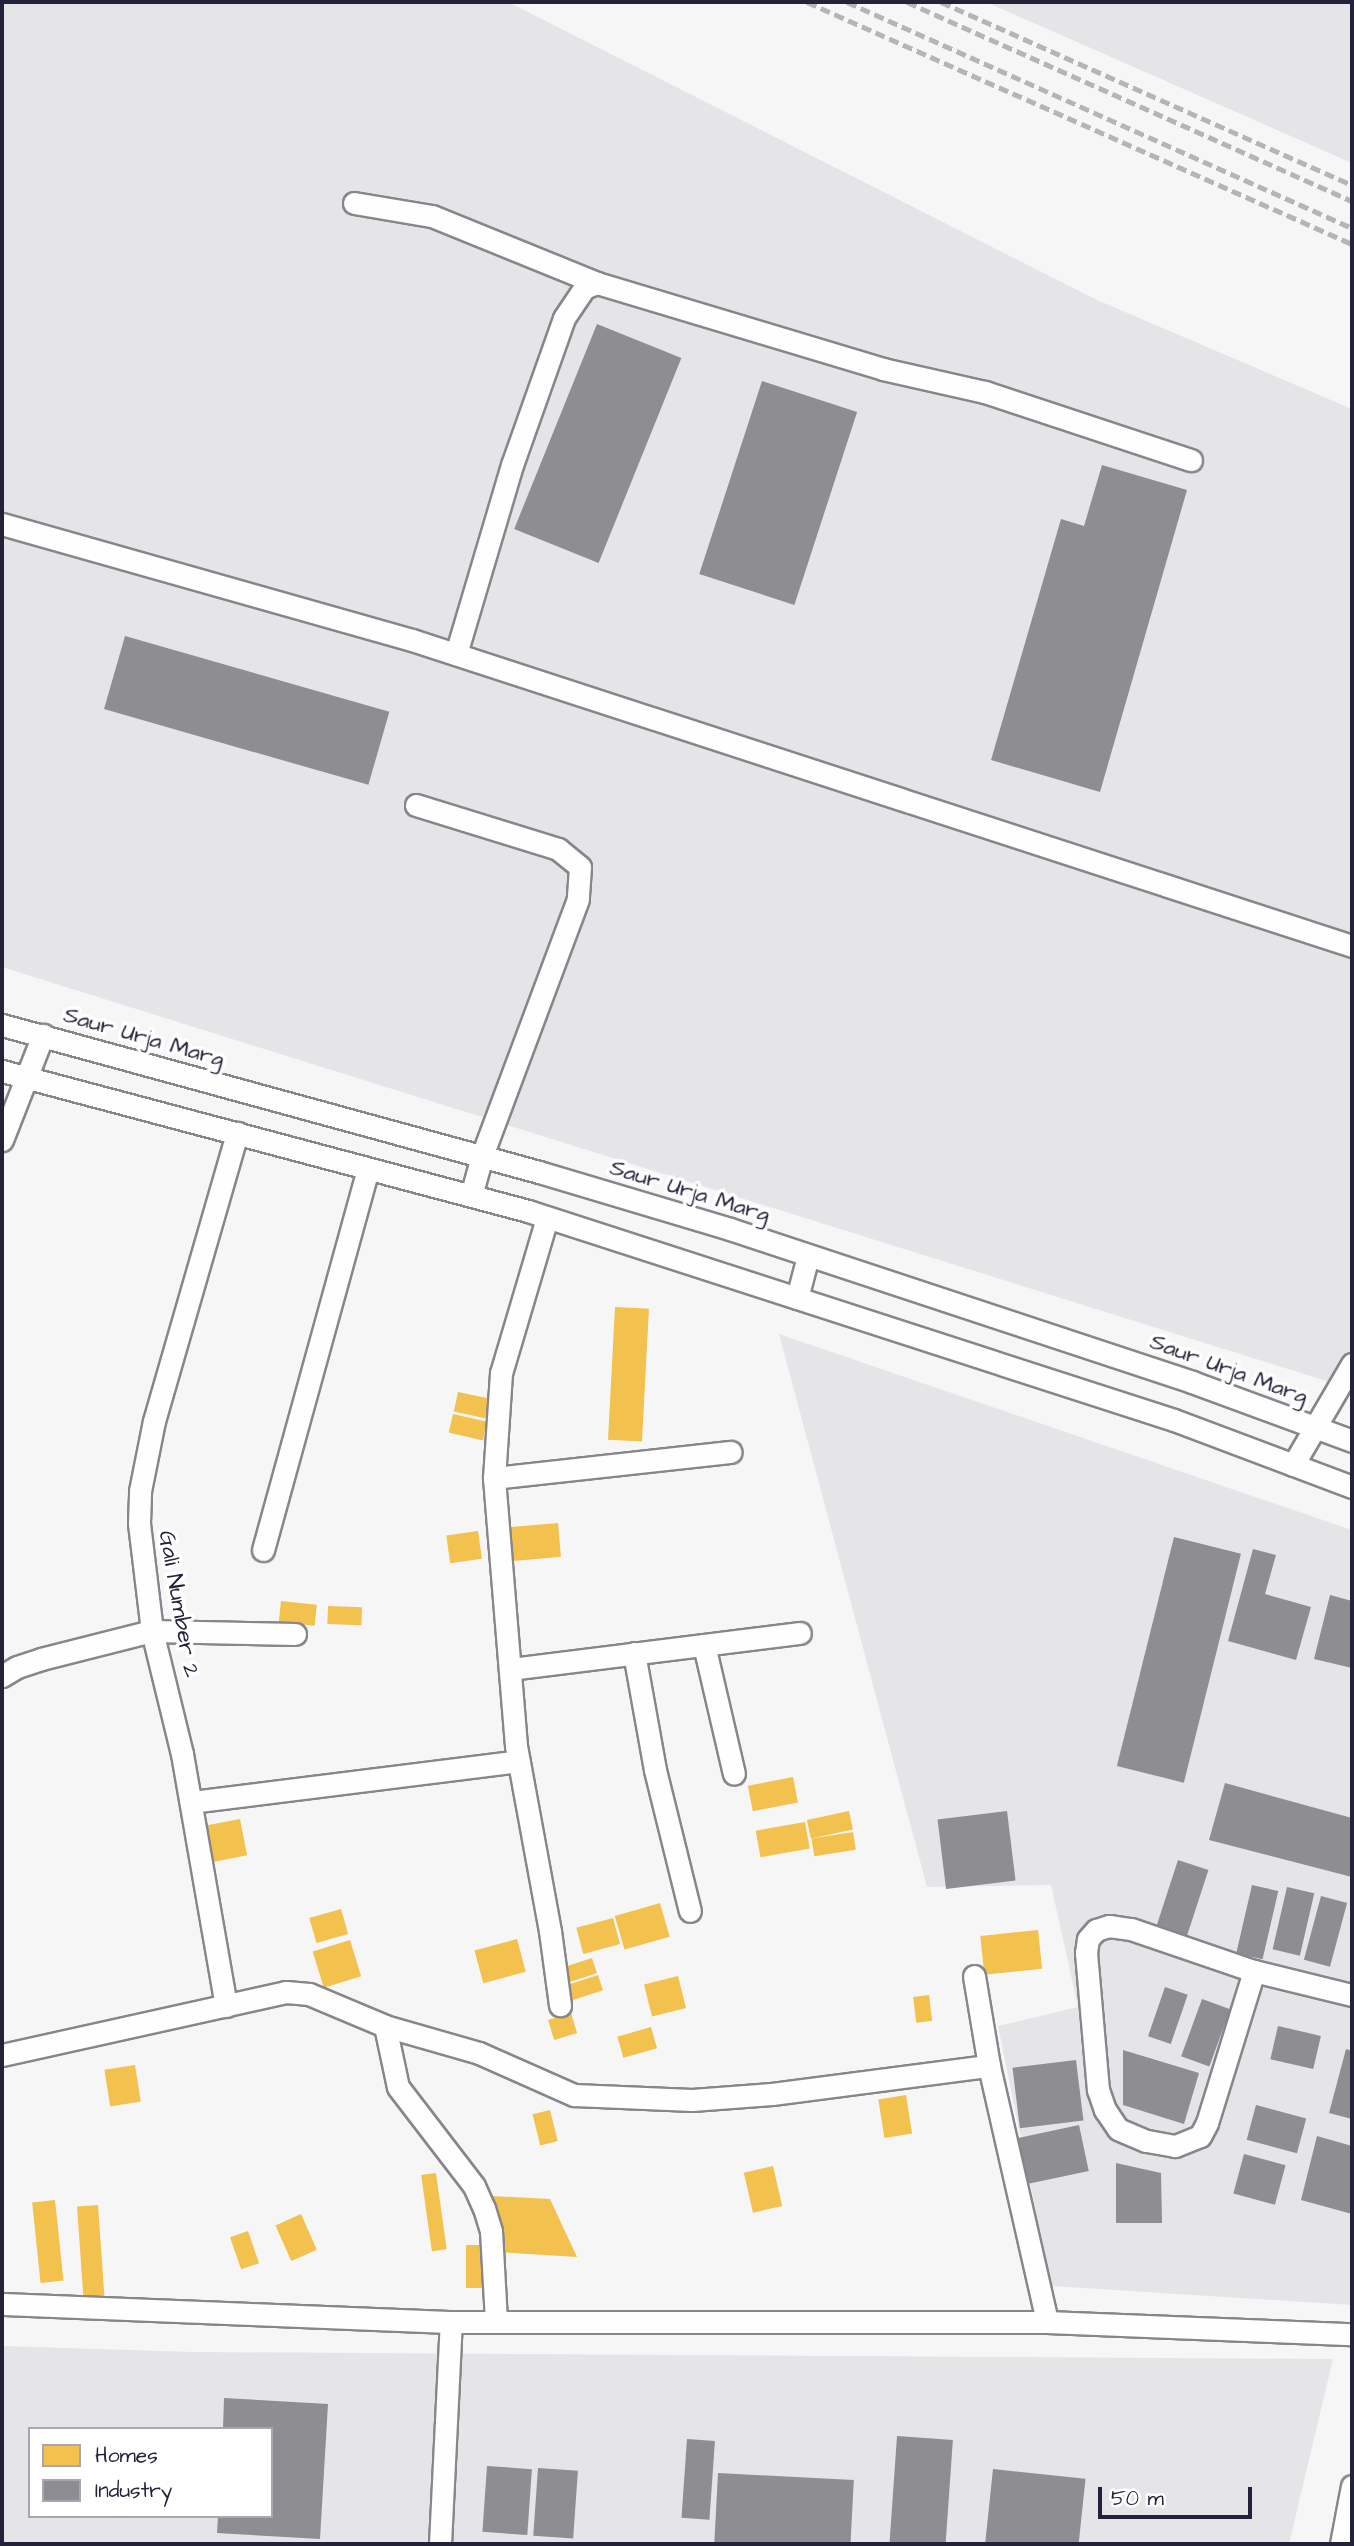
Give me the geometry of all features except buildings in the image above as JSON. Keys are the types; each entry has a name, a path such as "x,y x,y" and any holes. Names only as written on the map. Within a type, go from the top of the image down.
{"street":[{"path":"354,203 432,216 597,284 883,369 985,392 1191,460"},
{"path":"456,654 512,465 564,318 584,288 597,284"},
{"path":"2,524 456,654 1352,946"},
{"path":"416,805 550,845 572,858 580,867 578,899 482,1156 471,1196"},
{"name":"Saur Urja Marg","path":"2,1025 482,1156 808,1255 1192,1382 1352,1441"},
{"path":"2,1140 43,1035"},
{"path":"2,1071 547,1218 1174,1420 1352,1487"},
{"name":"Gali Number 2","path":"226,2007 182,1754 152,1631 141,1554 140,1491 154,1421 237,1133"},
{"path":"263,1550 368,1169"},
{"path":"547,1218 501,1373 494,1478 519,1761 550,1931 560,2005"},
{"path":"797,1298 808,1255"},
{"path":"1293,1465 1352,1364"},
{"path":"494,1478 731,1452"},
{"path":"2,1676 17,1667 41,1659 152,1631 295,1633"},
{"path":"510,1669 800,1633"},
{"path":"704,1645 734,1774"},
{"path":"634,1653 655,1770 690,1911"},
{"path":"191,1802 519,1761"},
{"path":"1254,1972 1200,2136 1175,2146 1146,2141 1118,2129 1105,2110 1098,2090 1086,1953 1088,1939 1096,1930 1108,1926 1131,1929 1254,1972 1352,1995"},
{"path":"974,1976 989,2066 1047,2322"},
{"path":"2,2055 286,1992 309,1994 385,2025 479,2053 574,2095 692,2100 772,2094 989,2066"},
{"path":"385,2025 398,2087 474,2186 484,2207 491,2231 496,2321"},
{"path":"2,2304 451,2322 1047,2322 1352,2334"},
{"path":"440,2544 451,2322"},
{"path":"1341,2544 1352,2486"}],"shaded area":[{"path":"2,2 508,2 1097,300 1352,409 1352,1389 2,967"},
{"path":"986,2 1352,2 1352,163"},
{"path":"779,1334 1352,1530 1352,2305 1051,2286 998,2026 1078,2007 1051,1885 927,1887"},
{"path":"2,2346 194,2352 1333,2359 1289,2544 2,2544"}],"railway":[{"path":"807,2 1352,244"},
{"path":"847,2 1352,228"},
{"path":"907,2 1352,201"},
{"path":"941,2 1352,185"}]}
